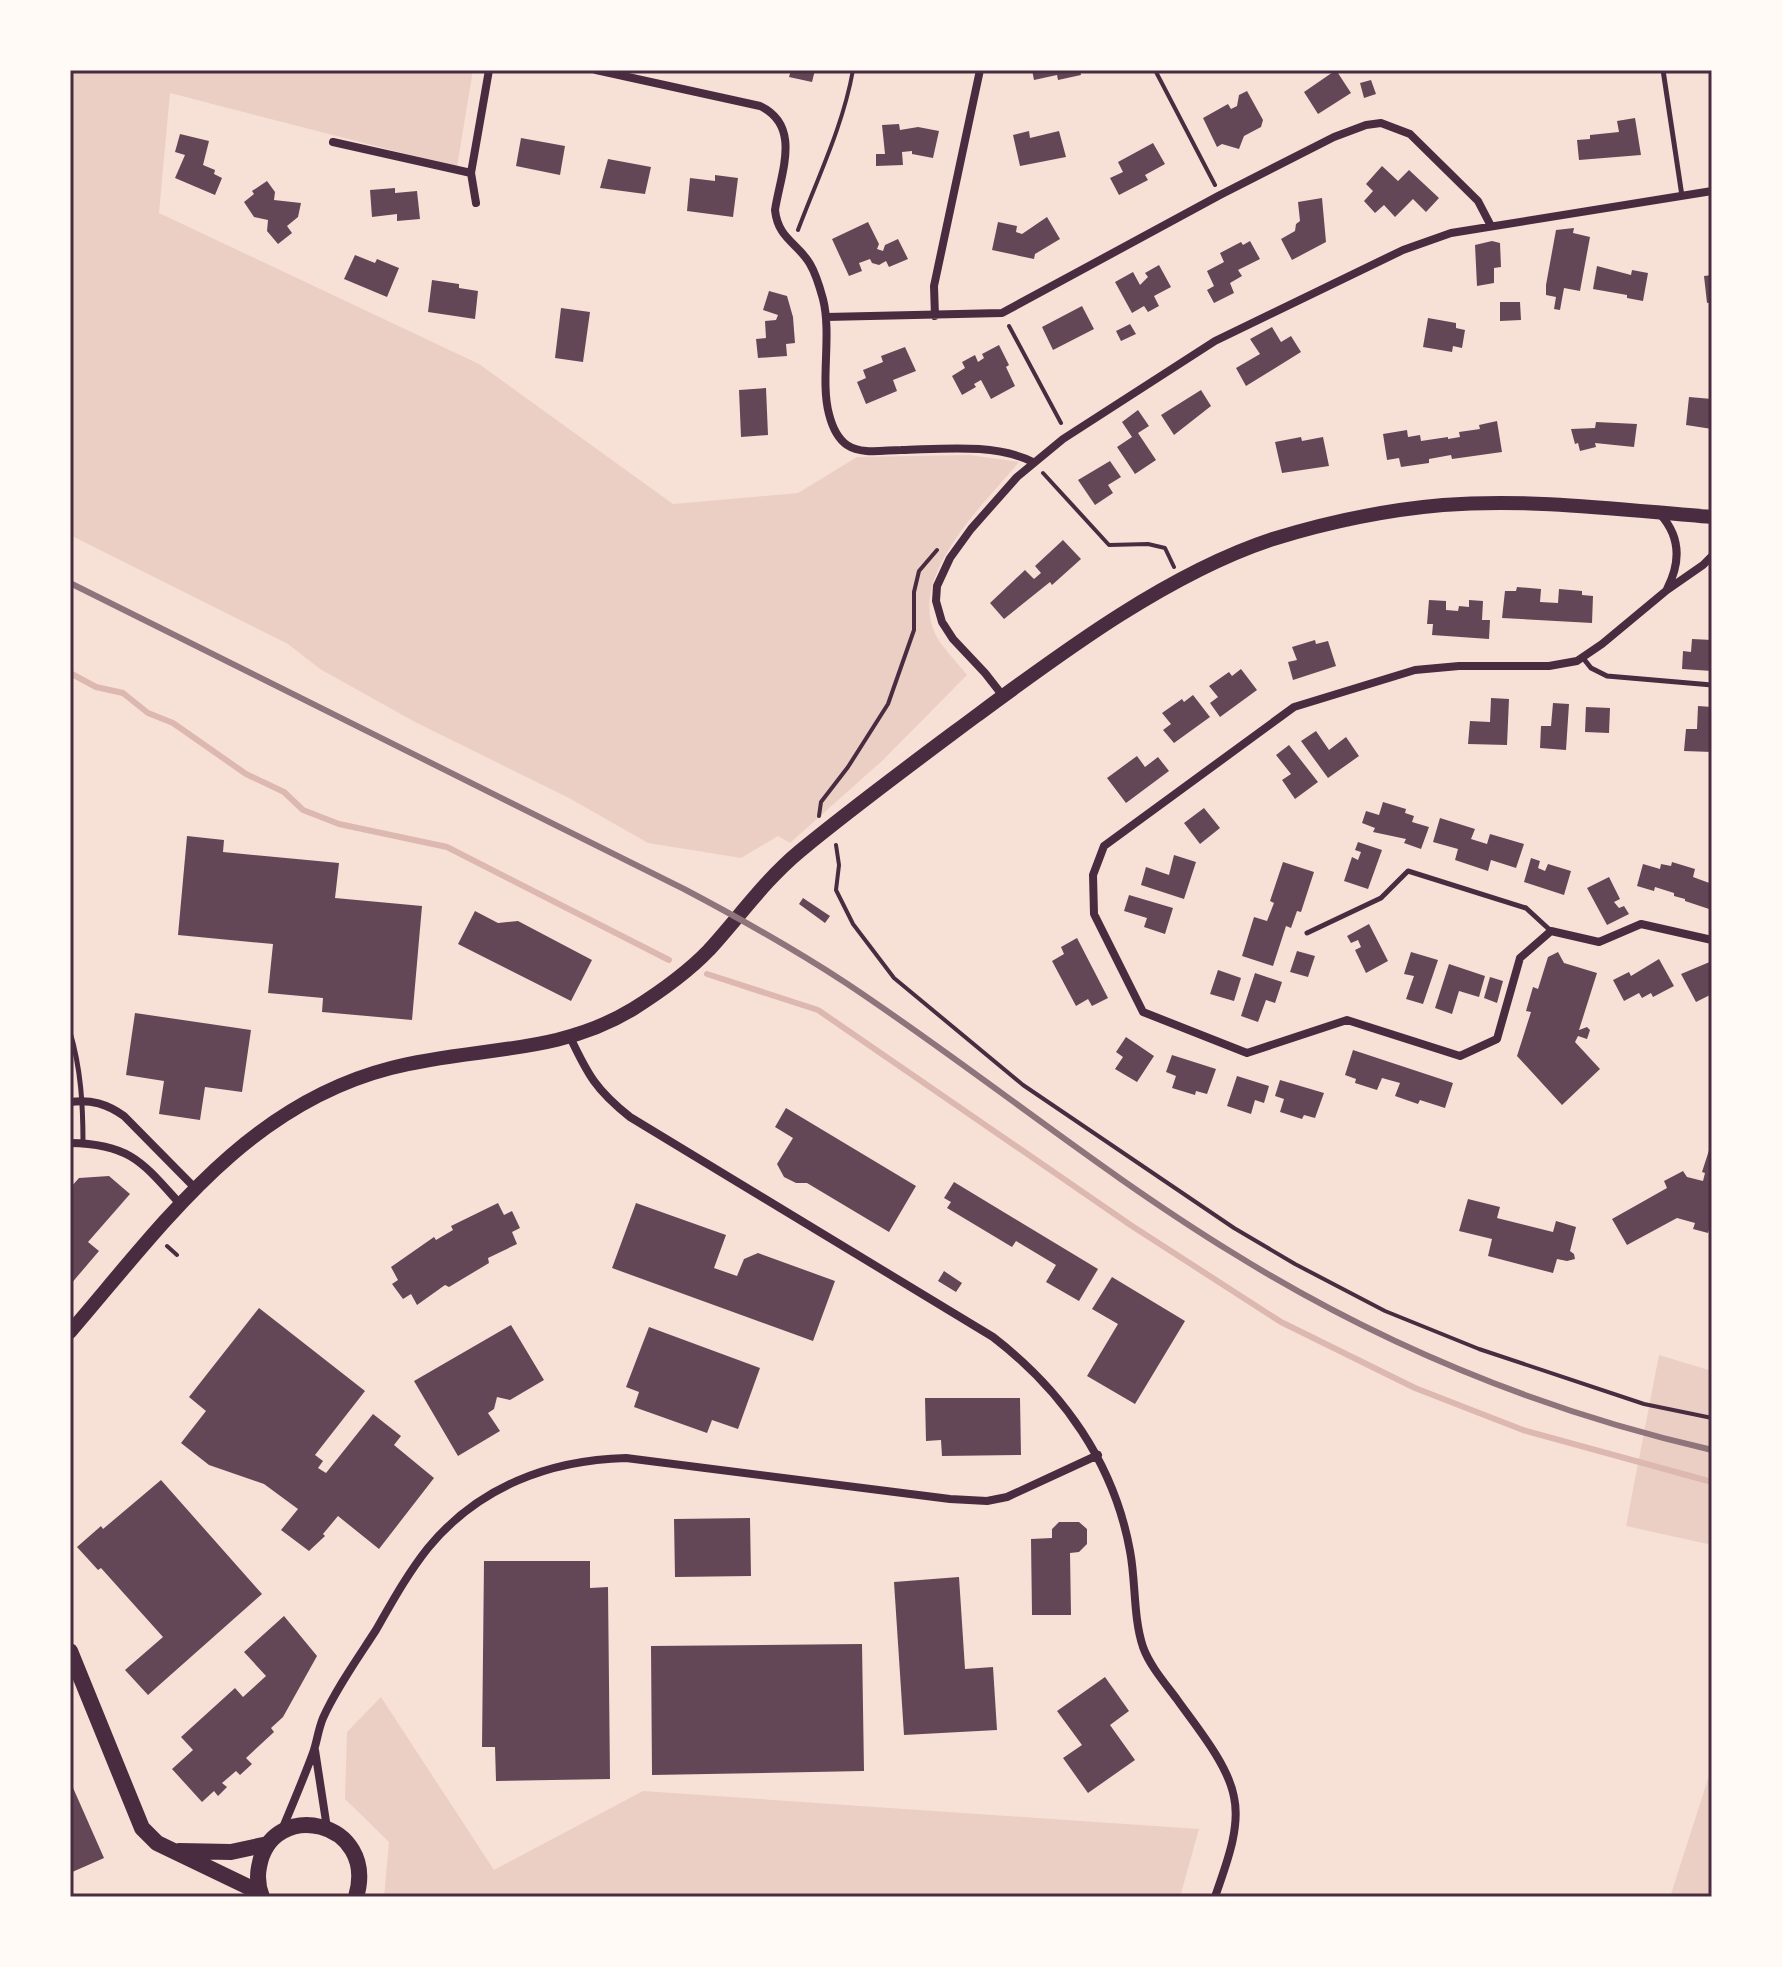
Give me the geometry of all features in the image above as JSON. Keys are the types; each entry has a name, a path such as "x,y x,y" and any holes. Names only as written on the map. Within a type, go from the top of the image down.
{"main road":[{"path":"70,1651 142,1828 157,1843 261,1894"},
{"path":"173,1850 231,1852 275,1838 296,1826 311,1824 327,1828 347,1842 359,1863 360,1880 356,1897"},
{"path":"261,1894 257,1875 260,1858 275,1838"}],"street":[{"path":"476,203 471,173 489,70"},
{"path":"596,70 760,106 774,113 783,124 786,144 776,219 792,245 810,263 826,317 828,408 835,430 847,445 868,451 970,449 1020,455 1033,462"},
{"path":"935,316 934,286 980,70"},
{"path":"826,317 1002,313 1220,195 1334,137 1366,125 1381,123 1410,134 1478,201 1491,226"},
{"path":"333,142 471,173"},
{"path":"1003,696 942,622 936,601 937,586 950,558 971,529 1033,462 1063,439 1249,322 1403,250 1451,233 1712,191"},
{"path":"70,1332 196,1189 228,1156 270,1122 336,1086 393,1067 513,1050 570,1037 611,1021 677,979 708,950 758,889 795,855 1003,696 1176,583 1271,540 1350,518 1438,505 1515,503 1712,517"},
{"path":"1659,513 1670,525 1678,545 1675,573 1667,590"},
{"path":"1712,556 1583,658 1549,666 1459,666 1415,670 1294,707 1104,846 1093,875 1094,914 1143,1012 1247,1053 1347,1020 1460,1056 1497,1039 1520,958 1551,931 1599,942 1641,924 1712,940"},
{"path":"570,1037 587,1075 603,1096 630,1117 993,1337 1020,1358 1057,1396 1098,1455 1126,1527 1143,1645 1150,1662 1224,1770 1235,1797 1233,1833 1215,1897"},
{"path":"70,1102 110,1106 124,1116 196,1189"},
{"path":"70,1143 111,1147 127,1152 147,1167 181,1205"},
{"path":"275,1838 314,1749 325,1714 410,1573 428,1547 475,1503 497,1490 534,1473 585,1460 626,1458 987,1501 1007,1497 1098,1455"},
{"path":"314,1749 327,1828"}],"lane":[{"path":"1663,70 1682,196"},
{"path":"1583,658 1591,668 1607,676 1712,685"},
{"path":"1307,933 1381,898 1408,871 1526,908 1551,931"},
{"path":"70,1032 78,1059 83,1101 83,1143"}],"path":[{"path":"792,245 832,146 853,70"},
{"path":"1155,70 1220,195"},
{"path":"1002,313 1061,423"},
{"path":"1042,472 1109,545 1148,544 1165,548 1175,569"},
{"path":"818,821 821,802 848,767 888,704 914,630 914,592 919,571 939,548"},
{"path":"833,839 839,865 836,890 853,924 894,978 1023,1085 1234,1228 1385,1311 1479,1349 1644,1404 1712,1418"},
{"path":"166,1245 177,1255"}],"shaded area":[{"path":"70,70 473,70 457,167 170,93 159,213 479,364 673,504 798,493 857,457 969,455 1019,462 955,540 932,586 929,609 934,631 967,675 883,760 790,843 778,836 741,858 648,843 569,798 415,722 320,669 288,644 70,535"},
{"path":"1659,1355 1712,1371 1712,1545 1626,1526"},
{"path":"381,1697 494,1870 643,1791 1199,1829 1180,1897 384,1897 389,1842 345,1799 347,1732"},
{"path":"1712,1774 1712,1897 1670,1897 1709,1776"}],"building":[{"path":"791,70 815,70 812,82 789,77"},
{"path":"1032,70 1080,70 1081,75 1058,80 1057,75 1034,80"},
{"path":"1336,70 1351,93 1318,114 1304,92"},
{"path":"1371,80 1376,94 1364,98 1360,83"},
{"path":"1247,91 1263,120 1261,127 1244,136 1239,149 1222,144 1217,147 1203,118 1228,104 1231,109 1237,106 1239,95"},
{"path":"1635,118 1641,155 1579,160 1577,140 1590,139 1590,135 1619,132 1617,121"},
{"path":"899,124 900,130 918,127 939,131 933,158 912,154 912,151 902,152 903,165 876,166 876,154 885,154 882,125"},
{"path":"1029,131 1030,138 1059,131 1066,157 1020,166 1013,135"},
{"path":"180,134 209,141 203,165 215,170 214,174 222,178 215,195 175,178 185,155 175,152"},
{"path":"521,138 565,146 560,175 516,166"},
{"path":"1153,143 1165,164 1145,175 1148,180 1119,195 1110,178 1123,172 1118,162"},
{"path":"608,159 651,167 645,194 600,188"},
{"path":"1382,166 1398,181 1409,170 1439,198 1426,212 1413,199 1395,217 1384,205 1375,213 1364,201 1373,191 1366,184"},
{"path":"715,175 738,178 733,217 687,211 690,178 715,181"},
{"path":"267,181 275,192 274,200 301,203 298,217 287,226 292,233 278,244 267,231 268,220 254,217 244,202 254,194 252,191"},
{"path":"395,188 395,193 417,191 420,219 397,221 397,214 372,217 370,190"},
{"path":"1322,198 1326,242 1292,260 1281,239 1295,231 1300,221 1298,202"},
{"path":"1047,217 1060,239 1035,254 1034,259 992,250 998,222 1017,226 1016,232 1022,234"},
{"path":"868,222 879,244 877,249 883,251 885,245 898,239 908,259 889,267 886,261 879,265 870,259 859,263 862,271 849,276 832,239"},
{"path":"1574,228 1573,233 1590,237 1580,291 1564,288 1560,310 1554,309 1556,297 1546,295 1546,285 1556,230"},
{"path":"1250,241 1260,259 1238,270 1242,276 1230,283 1234,293 1214,303 1207,290 1214,286 1207,271 1224,262 1220,253 1241,242 1243,245"},
{"path":"1492,241 1500,243 1501,267 1494,268 1494,283 1477,286 1475,245"},
{"path":"355,255 399,268 387,297 344,279"},
{"path":"1159,265 1171,287 1154,296 1159,306 1148,312 1144,306 1132,313 1115,282 1133,272 1140,285 1148,277 1145,273"},
{"path":"1597,266 1631,275 1632,270 1648,273 1643,301 1593,289"},
{"path":"1712,275 1712,302 1707,303 1704,276"},
{"path":"432,280 478,291 475,319 428,312"},
{"path":"769,291 787,296 795,343 786,344 787,356 758,358 756,339 766,338 765,321 776,320 778,315 763,310"},
{"path":"1500,302 1520,302 1521,320 1500,321"},
{"path":"1082,306 1094,329 1053,350 1042,327"},
{"path":"561,308 590,312 583,362 555,358"},
{"path":"1428,318 1456,323 1456,328 1465,330 1462,348 1453,346 1452,352 1423,347"},
{"path":"1130,324 1136,334 1121,341 1116,331"},
{"path":"1272,327 1281,342 1291,336 1301,352 1246,386 1236,368 1260,354 1250,339"},
{"path":"999,345 1015,386 991,399 981,380 962,395 952,376 965,368 962,362 975,355 978,362 984,358 982,354"},
{"path":"905,347 916,371 893,380 897,391 866,404 857,382 866,378 863,370 883,362 881,356"},
{"path":"766,388 768,435 741,437 739,390"},
{"path":"1201,390 1211,406 1174,435 1161,415"},
{"path":"1689,397 1712,399 1712,429 1686,425"},
{"path":"1138,410 1149,426 1138,433 1156,460 1135,474 1117,447 1132,437 1122,422"},
{"path":"1497,421 1502,452 1452,459 1451,455 1429,459 1429,463 1401,467 1399,458 1387,460 1383,434 1407,430 1408,437 1420,435 1421,441 1448,439 1460,437 1459,432 1480,429 1479,425"},
{"path":"1596,422 1637,424 1634,447 1595,443 1596,447 1580,451 1571,429 1595,428"},
{"path":"1301,437 1302,441 1323,437 1329,466 1282,473 1275,442"},
{"path":"1110,461 1121,477 1108,485 1113,493 1095,505 1078,480"},
{"path":"1063,540 1081,559 1052,585 1050,582 1004,619 990,603 1025,570 1034,579 1041,573 1035,566"},
{"path":"1517,587 1541,589 1540,602 1558,603 1559,589 1582,591 1582,595 1593,596 1592,623 1502,618 1505,591 1516,591"},
{"path":"1429,600 1446,601 1446,610 1458,611 1459,606 1469,607 1469,600 1483,601 1482,620 1490,620 1489,639 1432,635 1433,624 1427,624"},
{"path":"1692,639 1712,640 1712,671 1682,669 1683,651 1691,652"},
{"path":"1315,640 1316,644 1328,641 1336,666 1293,680 1288,662 1297,660 1292,647"},
{"path":"1241,669 1257,690 1220,717 1210,703 1218,697 1209,686 1229,672 1232,676"},
{"path":"1193,695 1210,717 1174,743 1163,730 1171,724 1162,713"},
{"path":"1491,698 1509,699 1507,745 1468,744 1470,721 1490,722"},
{"path":"1553,703 1569,704 1566,750 1540,748 1541,726 1551,726"},
{"path":"1698,706 1712,707 1712,752 1684,751 1686,729 1697,729"},
{"path":"1586,707 1610,708 1609,733 1585,732"},
{"path":"1316,731 1329,750 1346,737 1359,756 1328,778 1301,741"},
{"path":"1289,745 1318,782 1295,799 1282,780 1291,774 1276,755"},
{"path":"1137,756 1145,767 1158,757 1169,771 1126,803 1107,778"},
{"path":"1383,802 1406,809 1405,813 1414,816 1412,822 1429,827 1421,849 1404,843 1406,839 1373,832 1375,828 1362,823 1366,811 1379,815"},
{"path":"1204,808 1220,828 1200,844 1184,823"},
{"path":"1440,818 1475,829 1471,839 1487,844 1490,834 1524,844 1516,868 1491,860 1488,871 1455,860 1458,849 1433,842"},
{"path":"187,836 224,840 223,852 339,863 335,898 422,906 412,1020 322,1012 323,998 268,993 273,944 178,935"},
{"path":"1358,842 1382,850 1368,889 1344,881 1352,857 1358,860 1361,852 1355,850"},
{"path":"1174,855 1196,862 1184,899 1141,885 1146,867 1169,875"},
{"path":"1531,858 1540,861 1538,868 1545,871 1548,864 1571,871 1564,895 1524,882"},
{"path":"1283,862 1314,872 1301,912 1297,911 1291,928 1286,926 1273,966 1242,956 1254,917 1267,921"},
{"path":"1672,862 1695,869 1693,877 1712,884 1712,910 1685,901 1674,896 1674,893 1637,886 1643,864 1660,869 1661,864 1671,866"},
{"path":"1609,877 1620,899 1614,902 1619,908 1624,906 1629,914 1607,925 1587,888"},
{"path":"1129,895 1173,908 1165,934 1144,927 1147,918 1124,911"},
{"path":"803,898 830,916 825,923 799,904"},
{"path":"475,911 498,923 518,921 592,960 571,1001 458,944"},
{"path":"1369,924 1388,961 1366,973 1355,950 1361,947 1358,940 1351,943 1347,936"},
{"path":"1077,938 1108,998 1092,1006 1088,999 1076,1006 1052,961 1064,954 1061,947"},
{"path":"1297,951 1315,956 1308,977 1290,972"},
{"path":"1411,952 1438,960 1423,1004 1406,999 1414,976 1404,974"},
{"path":"1558,952 1564,963 1597,973 1579,1030 1587,1027 1590,1030 1587,1039 1578,1036 1575,1042 1600,1069 1562,1105 1517,1056 1531,1012 1526,1011 1533,987 1538,989 1548,957"},
{"path":"1659,959 1674,986 1653,997 1651,993 1642,998 1639,993 1624,1001 1613,980 1629,972 1631,976"},
{"path":"1712,961 1712,994 1696,1002 1681,974"},
{"path":"1449,964 1485,976 1479,997 1459,991 1452,1014 1435,1008"},
{"path":"1218,970 1241,978 1234,1001 1210,994"},
{"path":"1255,973 1282,982 1275,1003 1266,1000 1258,1022 1241,1016"},
{"path":"1490,977 1503,981 1497,1003 1484,998"},
{"path":"135,1013 251,1030 242,1092 205,1087 200,1120 159,1114 164,1081 126,1075"},
{"path":"1126,1037 1154,1056 1137,1082 1115,1069 1123,1057 1116,1052"},
{"path":"1353,1050 1453,1083 1445,1108 1420,1100 1418,1104 1395,1096 1400,1083 1382,1078 1377,1090 1355,1083 1356,1079 1345,1075"},
{"path":"1172,1055 1216,1069 1207,1094 1196,1091 1195,1095 1172,1088 1176,1076 1166,1072"},
{"path":"1237,1076 1269,1086 1264,1103 1255,1100 1251,1114 1227,1106"},
{"path":"1280,1080 1324,1093 1315,1118 1304,1115 1302,1119 1280,1112 1284,1099 1275,1096"},
{"path":"786,1108 916,1186 889,1232 807,1183 796,1183 784,1177 777,1164 793,1138 775,1127"},
{"path":"1712,1141 1712,1228 1708,1233 1693,1229 1695,1223 1677,1218 1627,1245 1612,1219 1667,1188 1664,1181 1683,1171 1687,1177 1703,1181 1705,1173 1702,1172"},
{"path":"109,1176 130,1194 88,1242 99,1251 70,1285 70,1188 79,1178"},
{"path":"954,1182 1098,1269 1079,1301 1046,1282 1056,1265 1016,1241 1012,1247 947,1208 951,1202 944,1198"},
{"path":"1468,1199 1500,1207 1497,1218 1553,1232 1556,1221 1576,1227 1570,1251 1575,1259 1557,1259 1553,1273 1488,1256 1492,1239 1459,1231"},
{"path":"498,1203 504,1215 512,1211 520,1228 512,1232 517,1244 488,1258 489,1263 449,1287 445,1285 417,1305 411,1294 403,1299 392,1284 398,1280 391,1267 434,1237 436,1240 453,1230 451,1226"},
{"path":"636,1203 726,1235 714,1268 737,1276 744,1259 758,1253 835,1281 813,1341 612,1268"},
{"path":"944,1271 962,1283 956,1292 938,1281"},
{"path":"1112,1277 1185,1321 1135,1404 1087,1376 1118,1324 1092,1309"},
{"path":"259,1308 365,1391 315,1455 323,1461 318,1468 326,1473 373,1414 401,1436 394,1445 434,1478 379,1549 338,1516 323,1534 325,1536 309,1551 281,1530 298,1509 264,1484 209,1465 181,1443 206,1411 189,1397"},
{"path":"511,1325 544,1380 510,1400 497,1397 494,1409 488,1413 500,1431 458,1456 414,1381"},
{"path":"649,1327 760,1368 738,1429 712,1420 707,1433 634,1407 639,1392 626,1387"},
{"path":"925,1398 1020,1398 1021,1455 942,1456 941,1440 926,1441"},
{"path":"161,1480 262,1594 148,1695 125,1670 163,1637 101,1568 98,1570 77,1547"},
{"path":"750,1518 751,1576 675,1577 674,1519"},
{"path":"1059,1522 1079,1522 1087,1529 1087,1544 1079,1552 1070,1553 1071,1615 1032,1615 1031,1539 1052,1538 1052,1529"},
{"path":"484,1561 590,1561 590,1588 608,1587 610,1779 496,1781 495,1747 482,1747"},
{"path":"959,1577 965,1669 993,1667 997,1730 904,1735 894,1582"},
{"path":"284,1616 317,1656 283,1717 271,1728 274,1732 246,1758 252,1764 240,1775 236,1771 222,1783 227,1787 218,1796 214,1791 202,1802 172,1769 193,1750 181,1737 235,1688 243,1697 266,1676 244,1652"},
{"path":"862,1644 864,1771 652,1775 651,1646"},
{"path":"1105,1677 1129,1711 1110,1725 1135,1760 1088,1793 1063,1758 1082,1745 1057,1711"},
{"path":"70,1781 104,1858 70,1873"}],"waterway":[{"path":"70,673 96,687 123,693 148,713 173,723 246,774 284,792 303,810 339,824 447,847 669,960"},
{"path":"707,974 818,1010 1132,1226 1281,1322 1415,1388 1523,1430 1712,1482"}],"railway":[{"path":"70,583 684,889 766,934 895,1016 1183,1221 1346,1317 1525,1395 1586,1416 1712,1450"}]}
